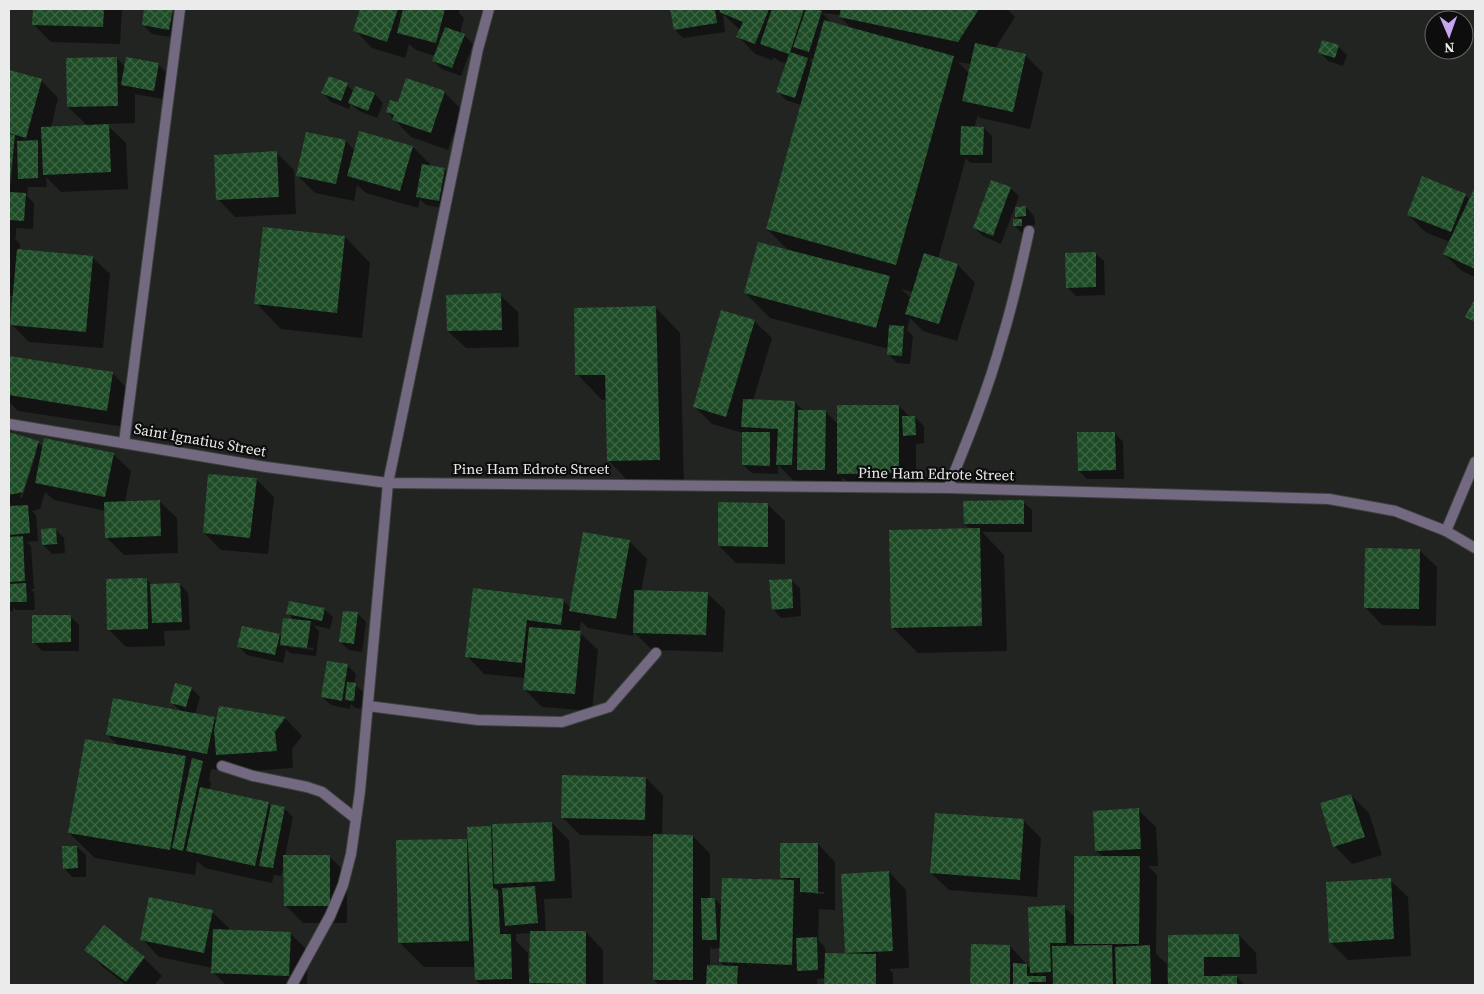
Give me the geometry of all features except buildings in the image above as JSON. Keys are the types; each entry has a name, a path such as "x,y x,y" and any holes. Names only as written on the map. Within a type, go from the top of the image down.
{"street":[{"path":"124,443 180,9"},
{"path":"292,985 330,916 343,885 351,854 360,792 388,483 478,49 490,9"},
{"path":"948,488 980,409 1002,340 1029,231"},
{"name":"Saint Ignatius Street","path":"9,424 266,467 388,483"},
{"path":"1446,531 1475,462"},
{"name":"Pine Ham Edrote Street","path":"388,483 948,488 1329,499 1395,511 1446,531 1475,548"},
{"path":"368,706 478,720 562,722 609,706 656,653"},
{"path":"222,766 253,776 322,792 355,818"}]}
